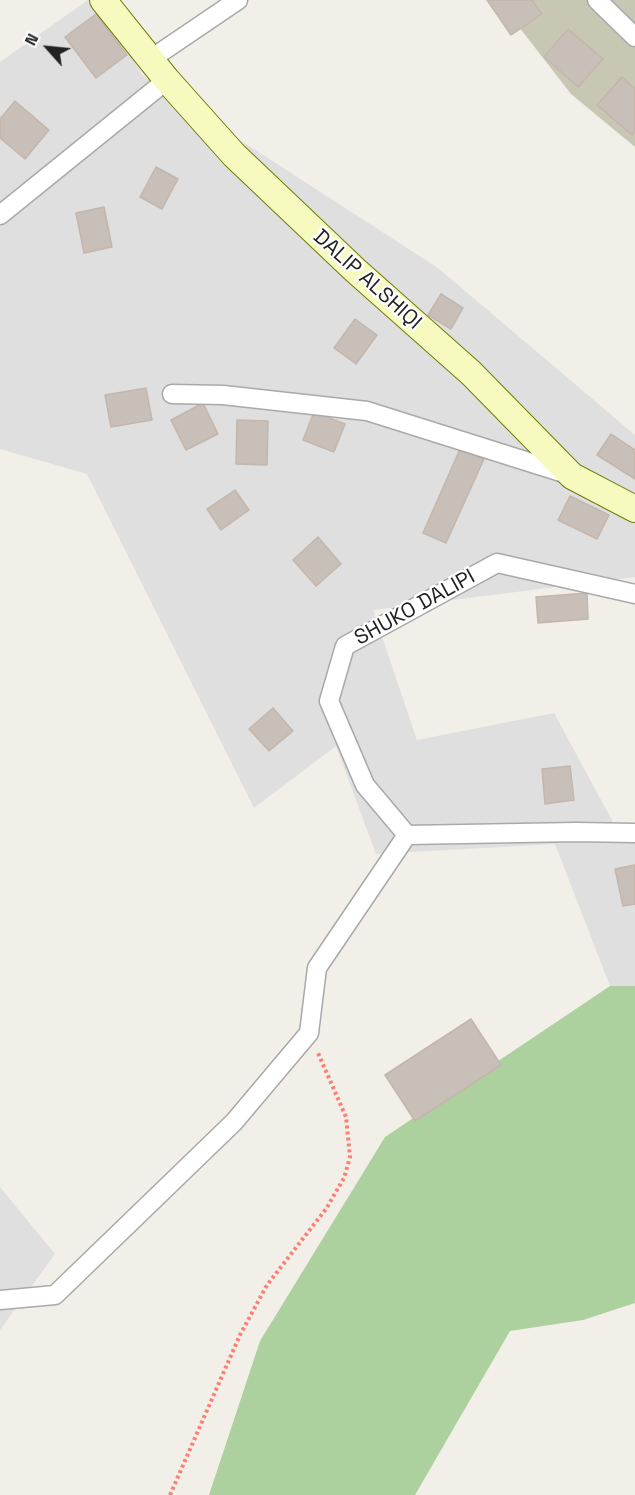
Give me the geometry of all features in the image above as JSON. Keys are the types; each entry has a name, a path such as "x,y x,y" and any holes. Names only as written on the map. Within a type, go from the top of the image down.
{"street":[{"name":"DALIP ALSHIQI","path":"103,0 167,80 234,155 355,270 471,373 572,476"},
{"path":"151,59 238,0"},
{"path":"597,0 635,37"},
{"path":"0,215 167,80"},
{"name":"DALIP ALSHIQI","path":"172,394 223,395 367,411 572,476 635,509"},
{"name":"SHUKO DALIPI","path":"407,835 365,785 329,701 345,646 497,563 635,594"},
{"path":"0,1300 55,1295 234,1122 309,1033 317,968 407,835 635,833"}],"path":[{"path":"170,1495 240,1335 267,1284 326,1209 344,1178 350,1157 346,1117 309,1033"}],"shaded area":[{"path":"88,0 99,0 142,75 438,268 635,435 635,577 373,610 417,740 554,713 621,837 635,839 635,986 610,986 555,844 376,854 336,746 254,808 87,474 0,449 0,62"},
{"path":"498,0 635,0 635,147 571,94"},
{"path":"0,1187 55,1254 0,1330"}],"green space":[{"path":"610,986 635,986 635,1303 583,1320 510,1331 415,1495 209,1495 260,1341 385,1137"}],"building":[{"path":"487,0 532,0 542,14 511,35"},
{"path":"96,14 127,55 96,78 65,37"},
{"path":"568,29 603,59 578,87 544,57"},
{"path":"622,77 635,89 635,131 632,135 597,105"},
{"path":"15,101 49,130 25,159 0,138 0,119"},
{"path":"156,167 178,179 162,209 140,197"},
{"path":"104,207 112,247 84,253 76,213"},
{"path":"441,294 463,308 451,329 428,315"},
{"path":"355,319 377,335 356,364 334,348"},
{"path":"146,388 152,420 111,427 105,395"},
{"path":"203,403 218,434 186,450 171,420"},
{"path":"314,412 345,424 334,452 303,440"},
{"path":"237,420 268,421 267,465 236,464"},
{"path":"611,434 635,450 635,479 597,455"},
{"path":"460,449 484,459 446,543 423,533"},
{"path":"235,490 249,510 221,530 207,509"},
{"path":"570,496 609,515 597,539 558,520"},
{"path":"318,537 341,564 316,586 293,560"},
{"path":"587,593 588,619 538,623 536,597"},
{"path":"273,708 293,731 269,751 249,729"},
{"path":"570,766 574,800 545,804 542,769"},
{"path":"635,865 635,904 623,906 615,869"},
{"path":"471,1019 501,1065 415,1121 385,1075"}]}
